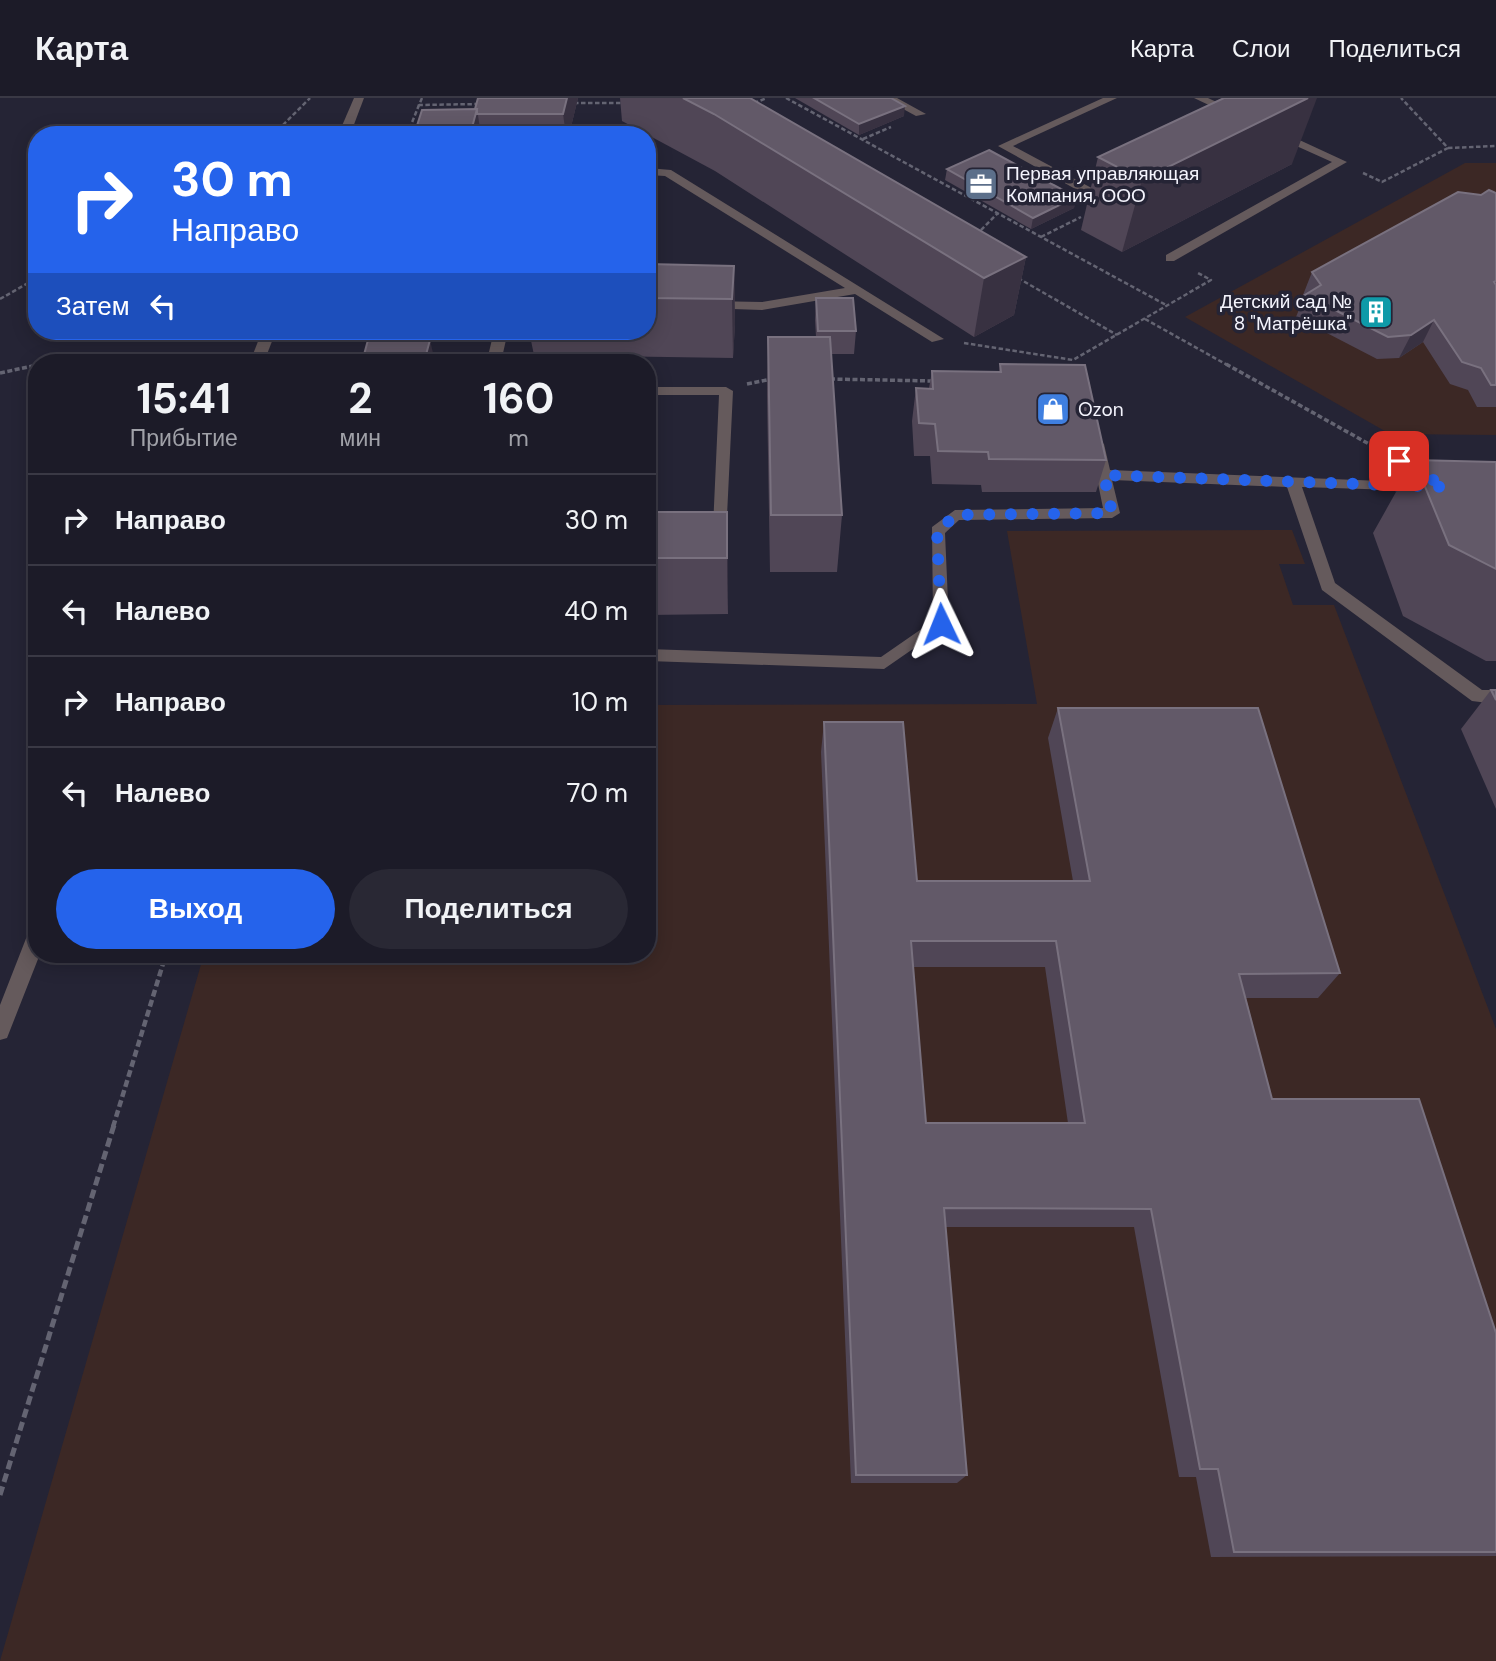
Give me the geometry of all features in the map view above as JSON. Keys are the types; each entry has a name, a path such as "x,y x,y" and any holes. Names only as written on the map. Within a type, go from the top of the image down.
{"street":[{"path":"348,126 359,98"},
{"path":"888,98 920,114"},
{"path":"1110,203 1004,146 1112,98"},
{"path":"1199,98 1341,162"},
{"path":"1170,258 1341,162"},
{"path":"656,172 667,172 937,339"},
{"path":"699,305 762,306 856,290"},
{"path":"656,391 726,391 721,533 696,533"},
{"path":"656,655 884,663 941,624 937,531 956,515 1112,513 1093,426"},
{"path":"0,1031 28,959"}],"lane":[{"path":"1104,475 1446,487"},
{"path":"1293,482 1328,586 1478,696 1496,697"}],"path":[{"path":"282,126 310,98"},
{"path":"411,126 422,98"},
{"path":"743,108 767,98"},
{"path":"786,98 1167,306"},
{"path":"1401,98 1448,148"},
{"path":"570,103 626,103"},
{"path":"419,105 488,104"},
{"path":"1341,162 1382,182 1448,148 1496,146"},
{"path":"1041,237 1110,203"},
{"path":"972,239 998,213"},
{"path":"829,379 936,381 937,339 1073,360 1211,280 1170,258"},
{"path":"1011,274 1117,335"},
{"path":"0,299 28,283"},
{"path":"1144,319 1398,460"},
{"path":"0,373 28,367"},
{"path":"726,391 761,379 775,379"},
{"path":"0,1494 163,963"}],"shaded area":[{"path":"1465,163 1496,163 1496,435 1390,434 1185,317"},
{"path":"1292,530 1305,564 1279,564 1293,605 1334,605 1496,1029 1496,1661 0,1661 201,963 656,963 656,705 1037,704 1007,531"}],"building":[{"path":"478,98 567,98 563,114 477,114 475,109"},
{"path":"683,98 750,98 1026,257 984,278 714,114"},
{"path":"814,98 891,98 905,106 859,124"},
{"path":"1224,98 1308,98 1142,180 1098,157"},
{"path":"477,109 472,126 417,126 422,110"},
{"path":"989,150 1076,197 1033,218 947,169"},
{"name":"Детский сад № 8 \"Матрёшка\"","path":"1489,190 1496,193 1496,385 1491,385 1481,368 1462,362 1434,320 1411,335 1388,337 1305,295 1321,285 1312,272 1458,192 1481,195"},
{"path":"656,264 734,266 732,299 656,298"},
{"path":"816,298 853,298 856,331 818,331"},
{"path":"768,337 830,337 842,515 771,515"},
{"path":"368,340 430,340 426,354 364,354"},
{"path":"1000,364 1085,365 1106,460 989,459 988,452 938,451 935,424 919,423 916,388 933,389 932,371 1001,372"},
{"path":"1414,460 1496,462 1496,569 1449,545"},
{"path":"656,512 727,512 727,558 656,558"},
{"path":"1058,708 1258,708 1340,973 1239,974 1272,1099 1419,1099 1496,1333 1496,1552 1234,1552 1218,1469 1200,1469 1151,1209 944,1208 967,1475 856,1475 824,722 903,722 917,881 1090,881","holes":["911,941 1056,941 1085,1123 926,1123"]}],"place":[{"name":"Первая управляющая Компания, ООО","path":"981,184"},
{"name":"Детский сад № 8 \"Матрёшка\"","path":"1376,312"},
{"name":"Ozon","path":"1053,409"}],"route":[{"path":"941,624 937,531 956,515 1112,513 1104,475 1446,487 1399,461"}]}
